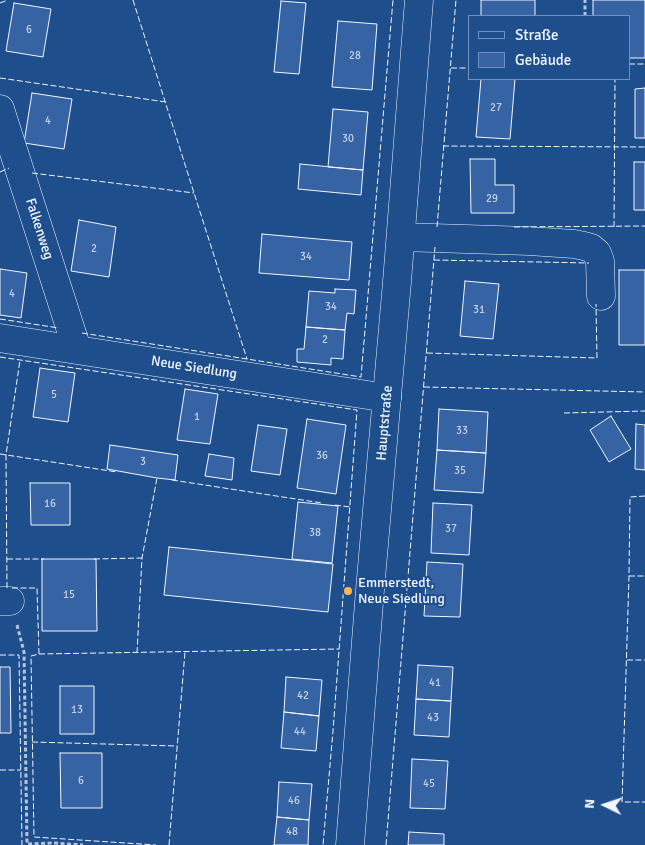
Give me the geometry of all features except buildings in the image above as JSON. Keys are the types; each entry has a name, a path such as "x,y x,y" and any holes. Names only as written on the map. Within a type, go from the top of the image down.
{"main road":[{"name":"Hauptstraße","path":"350,845 419,0"},
{"name":"Falkenweg","path":"0,108 77,349"},
{"path":"401,237 574,244 591,248 597,254 600,261 601,296"},
{"name":"Neue Siedlung","path":"0,338 387,398"}],"path":[{"path":"585,15 586,0"},
{"path":"5,601 24,652 27,844 83,845"}],"fence":[{"path":"0,3 8,0"},
{"path":"133,0 247,359"},
{"path":"82,333 361,377 393,0"},
{"path":"437,227 456,0"},
{"path":"630,64 645,64"},
{"path":"451,68 468,68"},
{"path":"0,78 166,102"},
{"path":"614,227 615,80"},
{"path":"443,146 645,147"},
{"path":"0,172 9,168"},
{"path":"32,173 194,193"},
{"path":"514,227 645,226"},
{"path":"386,845 435,247"},
{"path":"434,260 589,263"},
{"path":"427,353 597,358 596,304"},
{"path":"0,319 59,328"},
{"path":"0,357 357,410 323,845"},
{"path":"7,588 6,455 20,360"},
{"path":"424,387 645,392"},
{"path":"564,413 645,411"},
{"path":"0,454 117,472"},
{"path":"137,653 142,558 157,478"},
{"path":"172,480 322,503"},
{"path":"645,496 630,497 622,802 645,802"},
{"path":"335,505 350,507"},
{"path":"94,559 142,558"},
{"path":"7,559 44,559"},
{"path":"629,576 645,576"},
{"path":"12,588 37,588 39,654 31,656 34,837 156,845"},
{"path":"39,654 339,649"},
{"path":"169,845 185,652"},
{"path":"0,655 19,655 22,845"},
{"path":"627,660 645,660"},
{"path":"32,742 177,746"},
{"path":"0,770 21,770"}],"place":[{"name":"Emmerstedt, Neue Siedlung","path":"348,591"}]}
